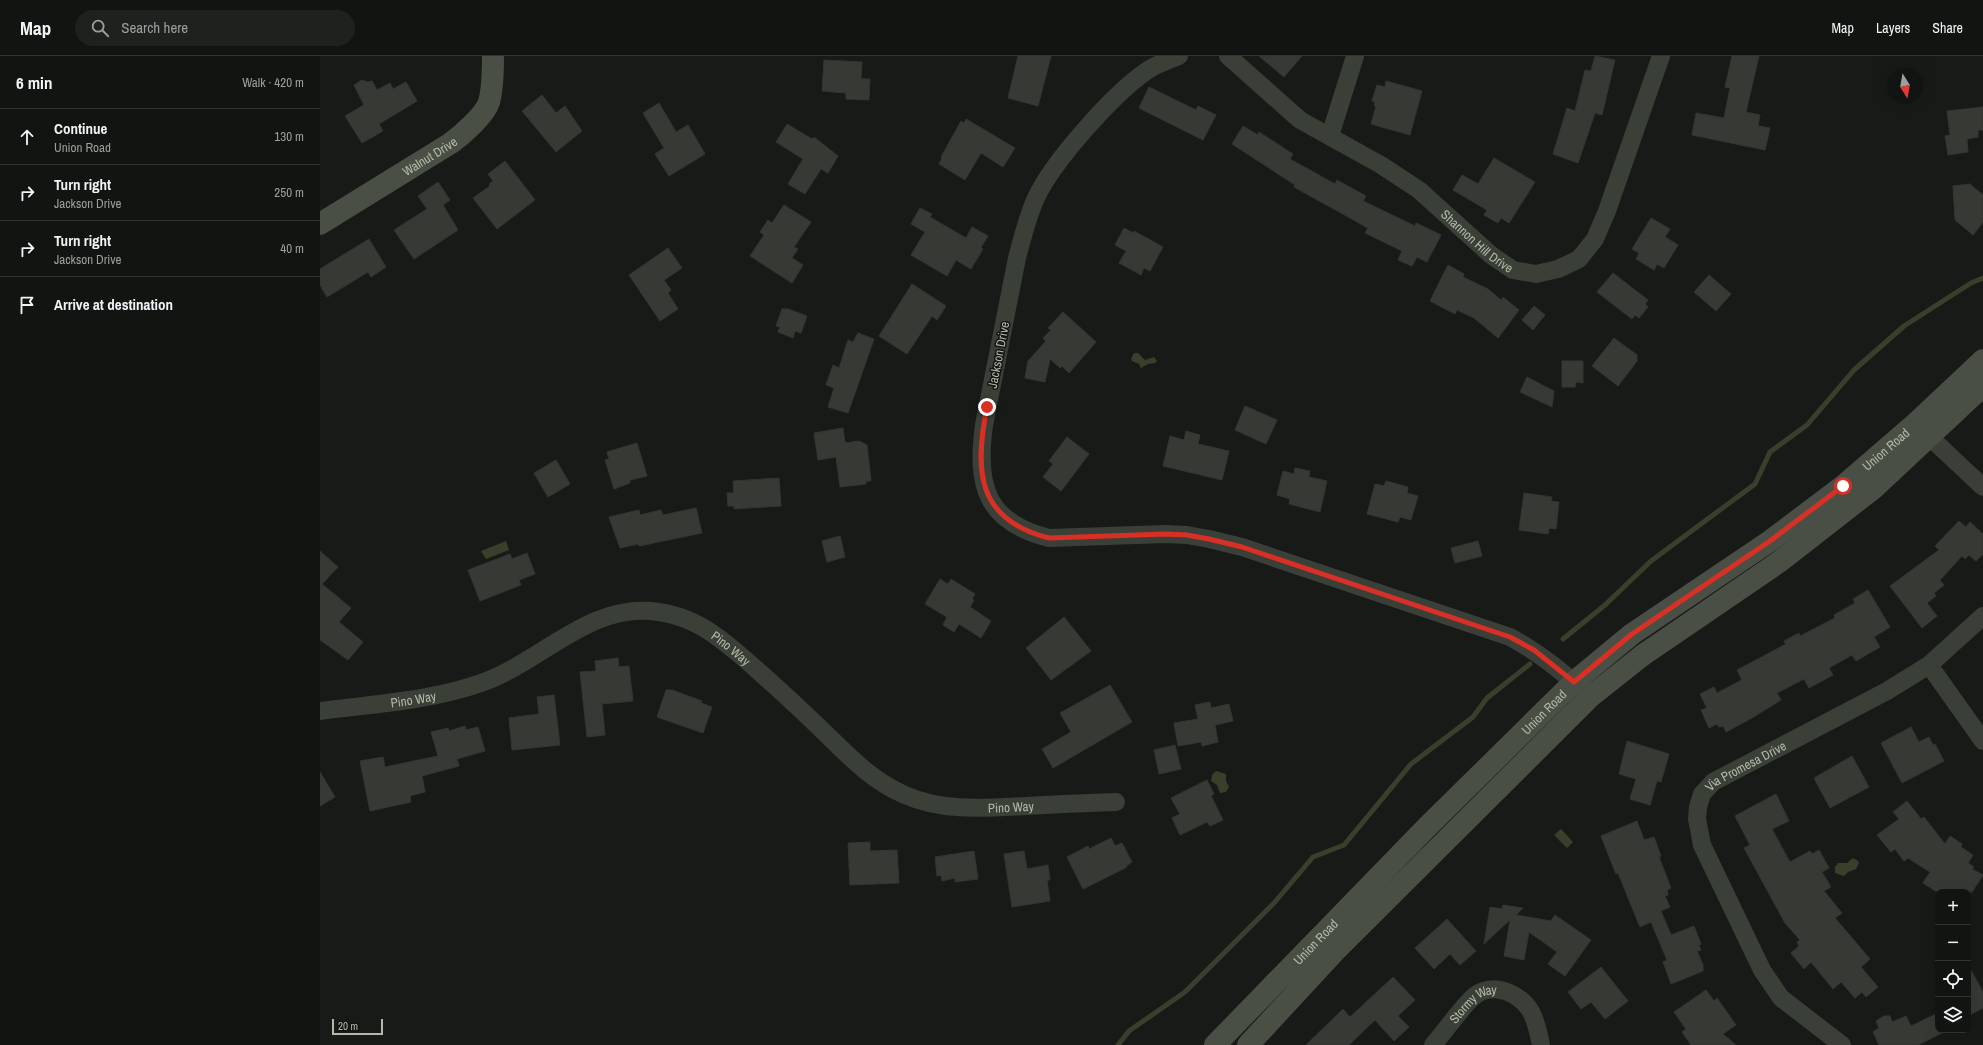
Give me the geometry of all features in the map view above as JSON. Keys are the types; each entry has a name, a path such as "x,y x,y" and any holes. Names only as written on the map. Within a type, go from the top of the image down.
{"main road":[{"name":"Walnut Drive","path":"320,224 452,143 468,130 489,104 494,72 493,56"},
{"name":"Union Road","path":"1248,1045 1335,952 1590,697 1643,655 1779,562 1874,488 1983,360"},
{"name":"Union Road","path":"1215,1045 1428,826 1574,682 1632,634 1770,541 1843,486 1983,386"}],"street":[{"name":"Jackson Drive","path":"1179,56 1149,69 1116,98 1057,164 1035,199 1022,235 980,451 983,480 988,496 998,513 1012,525 1029,533 1049,538 1187,535 1242,547 1510,637 1534,650 1574,682 1590,697"},
{"name":"Shannon Hill Drive","path":"1228,56 1300,120 1382,165 1419,190 1491,255 1513,270 1536,274 1558,269 1579,259 1595,239 1607,211 1661,56"},
{"path":"1330,136 1355,56"},
{"path":"1923,430 1983,487"},
{"name":"Pino Way","path":"320,711 425,698 457,691 484,682 514,669 581,627 606,616 630,612 658,612 685,618 711,631 769,679 878,782 906,796 939,805 973,808 1116,802"},
{"name":"Via Promesa Drive","path":"1842,1045 1781,998 1762,970 1702,845 1697,819 1698,807 1702,794 1713,782 1886,691 1929,665 1983,616"},
{"path":"1929,665 1983,741"},
{"name":"Stormy Way","path":"1433,1045 1473,997 1488,990 1501,989 1519,997 1532,1014 1541,1045"}],"shaded area":[{"path":"1134,353 1138,353 1145,360 1154,357 1157,361 1141,368 1139,364 1131,359"},
{"path":"506,541 509,550 486,559 481,551"},
{"path":"1216,771 1226,774 1226,781 1229,787 1226,792 1220,793 1217,785 1211,781 1212,775"},
{"path":"1561,829 1573,842 1567,848 1554,835"},
{"path":"1853,858 1859,863 1856,869 1848,872 1844,876 1835,873 1835,867 1838,863 1847,863"}],"building":[{"path":"1018,56 1051,56 1038,106 1008,98"},
{"path":"1259,56 1302,56 1284,77"},
{"path":"1595,56 1615,60 1602,115 1595,113 1578,163 1553,154 1567,108 1575,111 1585,70 1591,71"},
{"path":"1732,56 1759,56 1746,112 1760,115 1758,126 1770,128 1765,150 1692,135 1696,113 1724,118 1730,88 1725,87"},
{"path":"824,60 862,62 861,79 870,79 869,100 846,99 846,93 822,91"},
{"path":"362,80 368,82 372,81 377,90 390,83 393,89 406,82 417,101 379,124 383,131 362,143 345,116 364,105 354,85"},
{"path":"1386,81 1422,91 1410,135 1371,124 1376,106 1374,106 1375,102 1372,101 1377,85 1385,87"},
{"path":"1149,87 1196,110 1198,106 1216,115 1203,140 1139,108"},
{"path":"542,95 556,113 565,106 582,131 556,152 522,111"},
{"path":"659,103 676,132 688,125 705,154 669,176 655,154 664,148 643,113"},
{"path":"1983,107 1983,130 1978,130 1978,137 1967,139 1968,152 1948,155 1945,136 1950,135 1947,111"},
{"path":"966,119 1015,148 1003,167 981,153 965,180 939,164 942,158 941,157 961,121 964,123"},
{"path":"787,124 812,139 814,137 838,156 828,173 821,169 805,194 788,184 803,159 776,142"},
{"path":"1243,126 1258,135 1259,132 1293,154 1290,159 1335,184 1337,180 1366,196 1363,201 1415,226 1416,223 1441,235 1427,262 1417,257 1412,266 1398,260 1402,251 1365,233 1368,228 1294,187 1295,185 1232,144"},
{"path":"1494,158 1535,182 1509,223 1501,218 1498,223 1484,215 1487,210 1453,190 1462,175 1478,184"},
{"path":"505,161 535,200 497,229 473,198 490,186 489,184 493,181 488,174"},
{"path":"438,182 450,200 443,205 458,230 414,259 394,230 427,209 418,196"},
{"path":"1970,184 1983,195 1983,222 1973,235 1955,220 1953,186"},
{"path":"784,205 811,222 794,247 798,249 792,258 803,265 792,283 750,256 764,235 760,232 768,220 772,223"},
{"path":"920,208 932,214 930,217 966,238 972,227 988,236 981,247 983,249 971,269 956,260 947,276 911,255 925,232 911,224"},
{"path":"1651,218 1670,229 1665,237 1678,245 1664,268 1657,264 1654,270 1636,259 1639,253 1632,249"},
{"path":"1124,228 1133,233 1134,231 1163,247 1150,271 1144,268 1141,275 1119,263 1126,251 1115,245"},
{"path":"369,239 386,267 371,277 368,272 327,297 320,285 320,269"},
{"path":"668,248 682,268 664,280 671,290 668,293 678,309 660,321 629,275"},
{"path":"1448,265 1464,274 1463,277 1488,289 1501,300 1503,297 1519,310 1498,338 1474,318 1457,310 1455,314 1430,301"},
{"path":"1613,273 1648,300 1645,304 1648,307 1639,318 1635,315 1632,319 1597,292"},
{"path":"1709,275 1731,294 1716,311 1694,292"},
{"path":"912,284 946,306 937,320 932,316 907,354 879,336"},
{"path":"1534,306 1545,315 1533,330 1522,320"},
{"path":"782,309 788,309 807,316 801,333 795,331 793,338 778,332 780,327 776,326"},
{"path":"1063,312 1096,342 1069,373 1062,366 1060,368 1050,359 1045,382 1025,378 1028,361 1046,341 1043,338 1051,330 1048,328"},
{"path":"858,333 874,339 848,413 828,407 834,388 826,385 833,365 839,368 848,340 853,342"},
{"path":"1614,338 1637,355 1637,361 1618,386 1592,366"},
{"path":"1562,361 1583,361 1583,383 1576,382 1575,387 1562,387"},
{"path":"1527,377 1554,391 1552,407 1520,392"},
{"path":"1245,406 1277,420 1266,444 1235,430"},
{"path":"843,428 845,443 859,441 867,445 871,481 866,481 866,484 840,487 836,457 818,460 814,433"},
{"path":"1186,431 1200,435 1198,444 1229,451 1222,480 1163,466 1170,436 1184,440"},
{"path":"1067,437 1089,454 1061,491 1043,477 1053,464 1049,461"},
{"path":"637,443 647,476 630,480 630,483 614,489 605,460 609,459 607,452"},
{"path":"556,460 570,484 548,497 534,473"},
{"path":"1295,468 1310,471 1309,477 1327,481 1320,512 1289,504 1290,499 1277,495 1283,471 1294,474"},
{"path":"779,478 781,506 734,509 734,506 728,506 727,493 734,493 733,481"},
{"path":"1386,481 1408,487 1407,493 1418,496 1411,520 1400,517 1398,522 1367,514 1375,484 1384,486"},
{"path":"1524,493 1552,497 1551,501 1559,502 1556,529 1549,528 1548,534 1519,530"},
{"path":"696,508 702,533 639,546 638,544 620,548 609,517 639,510 640,515 661,510 663,515"},
{"path":"1959,521 1966,527 1970,522 1983,534 1983,554 1976,561 1969,555 1965,559 1962,556 1940,580 1944,585 1934,593 1936,596 1927,603 1937,616 1922,628 1890,586 1939,550 1935,546"},
{"path":"840,536 845,557 827,562 822,541"},
{"path":"1478,541 1482,556 1455,563 1451,548"},
{"path":"320,551 338,567 322,584 351,608 339,622 363,642 348,660 320,640"},
{"path":"527,553 535,574 519,580 521,585 480,601 468,570 510,554 512,559"},
{"path":"940,579 948,584 951,579 975,594 972,599 974,600 970,607 991,621 981,638 959,624 954,632 943,625 947,617 925,604"},
{"path":"1868,590 1890,627 1874,637 1880,647 1856,661 1852,655 1829,668 1833,675 1809,688 1804,679 1777,693 1781,700 1726,732 1723,726 1719,727 1717,724 1709,728 1701,710 1707,708 1700,694 1714,687 1717,693 1742,680 1737,670 1786,644 1784,641 1799,633 1800,636 1835,618 1834,615 1855,603 1853,599"},
{"path":"1064,617 1091,651 1051,680 1026,648"},
{"path":"618,658 619,667 629,666 633,701 602,704 605,735 587,737 580,672 596,671 595,661"},
{"path":"1110,685 1132,722 1053,768 1042,749 1071,732 1060,713"},
{"path":"666,690 672,690 702,701 701,703 712,707 703,733 657,717"},
{"path":"554,695 560,745 512,750 509,718 539,714 537,697"},
{"path":"1210,702 1211,708 1229,704 1233,721 1215,725 1218,742 1202,746 1201,742 1178,746 1174,723 1198,719 1195,705"},
{"path":"465,726 466,730 478,727 485,751 457,759 459,766 422,776 425,792 410,796 411,802 370,811 360,761 383,757 385,767 438,756 431,732 448,728 449,731"},
{"path":"1911,727 1919,742 1929,737 1933,745 1935,744 1944,761 1902,783 1881,743"},
{"path":"1627,741 1669,754 1661,782 1657,781 1650,805 1630,799 1636,779 1619,774"},
{"path":"1175,745 1181,769 1159,774 1154,750"},
{"path":"1852,756 1869,787 1830,808 1814,778"},
{"path":"320,772 335,797 320,806"},
{"path":"1207,780 1214,794 1211,796 1223,820 1210,826 1207,822 1180,835 1172,818 1180,814 1171,798"},
{"path":"1776,794 1789,821 1772,829 1790,862 1810,851 1812,854 1819,850 1829,868 1822,872 1831,887 1824,891 1842,913 1835,918 1870,959 1861,967 1878,987 1866,997 1862,992 1855,998 1841,982 1833,989 1811,962 1804,969 1791,953 1799,946 1797,942 1800,940 1785,923 1744,848 1750,845 1735,816"},
{"path":"1907,801 1921,819 1924,817 1945,844 1950,836 1962,844 1961,847 1973,855 1968,863 1974,867 1972,869 1983,875 1972,892 1971,889 1935,889 1935,891 1923,883 1930,872 1908,858 1904,861 1895,849 1891,852 1877,835 1899,819 1893,812"},
{"path":"1637,821 1644,840 1654,837 1661,856 1659,857 1671,888 1667,890 1668,895 1665,896 1670,907 1661,911 1671,935 1694,926 1701,944 1699,945 1701,950 1697,951 1703,965 1703,971 1671,984 1663,962 1667,960 1651,922 1640,927 1601,836"},
{"path":"1111,838 1115,846 1122,843 1132,862 1126,866 1127,867 1083,889 1067,857 1088,846 1089,849"},
{"path":"870,842 870,851 897,850 899,883 850,885 848,843"},
{"path":"974,851 978,879 955,882 955,878 942,881 941,875 937,876 935,857"},
{"path":"1024,851 1027,869 1048,865 1050,880 1047,880 1050,901 1012,907 1004,854"},
{"path":"1503,905 1523,908 1516,915 1551,921 1555,915 1591,940 1565,976 1548,964 1557,952 1529,932 1524,960 1504,956 1510,920 1484,944 1490,907 1502,909"},
{"path":"1447,919 1476,951 1460,965 1450,954 1434,969 1415,948"},
{"path":"1601,967 1628,1001 1605,1019 1591,1002 1581,1009 1568,992"},
{"path":"1971,970 1983,992 1983,1008 1971,1014"},
{"path":"1393,977 1415,1000 1398,1016 1409,1027 1394,1041 1375,1020 1349,1045 1306,1045 1343,1009 1350,1017"},
{"path":"1706,990 1714,1001 1717,998 1736,1025 1723,1034 1736,1045 1691,1045 1682,1032 1686,1029 1674,1012"},
{"path":"1935,1014 1935,1033 1942,1033 1918,1045 1879,1045 1873,1032 1879,1028 1876,1021 1884,1016 1890,1016 1892,1022 1906,1016 1911,1026"}],"waterway":[{"path":"1563,639 1605,605 1651,561 1755,484 1770,452 1807,425 1854,370 1904,326 1971,283 1983,278"},
{"path":"1118,1045 1129,1031 1185,992 1274,903 1313,857 1344,845 1411,764 1473,717 1487,698 1530,664"}],"route":[{"path":"987,407 980,451 983,480 988,496 998,513 1012,525 1029,533 1049,538 1165,534 1187,535 1242,547 1510,637 1534,650 1550,661 1574,682 1632,634 1770,541 1843,486"}]}
